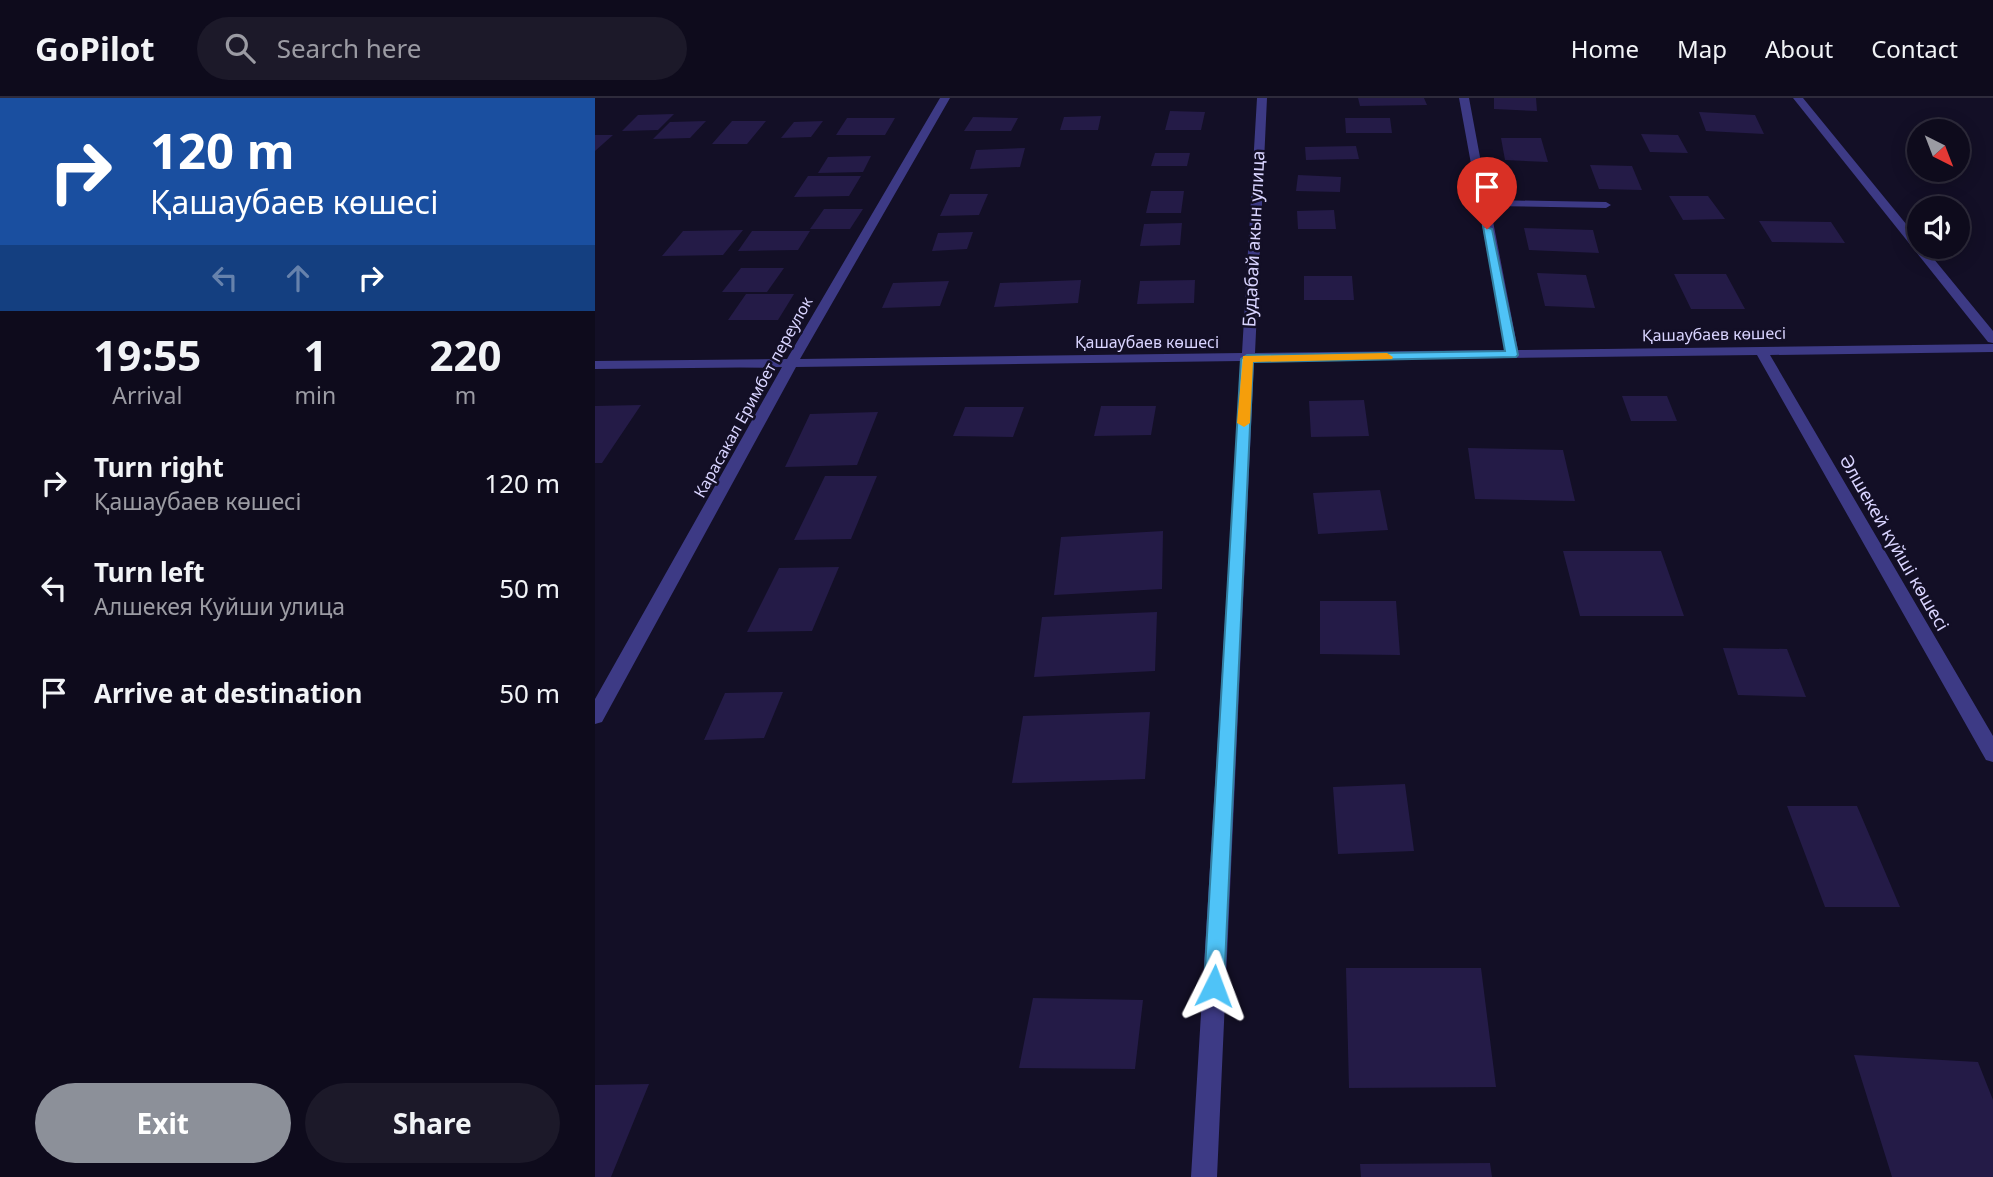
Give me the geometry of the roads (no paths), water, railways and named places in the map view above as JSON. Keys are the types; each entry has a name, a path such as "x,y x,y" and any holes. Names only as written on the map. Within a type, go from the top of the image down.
{"street":[{"name":"Карасакал Еримбет переулок","path":"595,716 792,361 944,98"},
{"name":"Будабай акын улица","path":"1204,1177 1262,98"},
{"path":"1464,98 1512,355"},
{"path":"1798,98 1993,339"},
{"path":"1482,203 1606,205"},
{"name":"Қашаубаев көшесі","path":"595,365 1993,348"},
{"name":"Әлшекей күйші көшесі","path":"1761,350 1993,754"}]}
